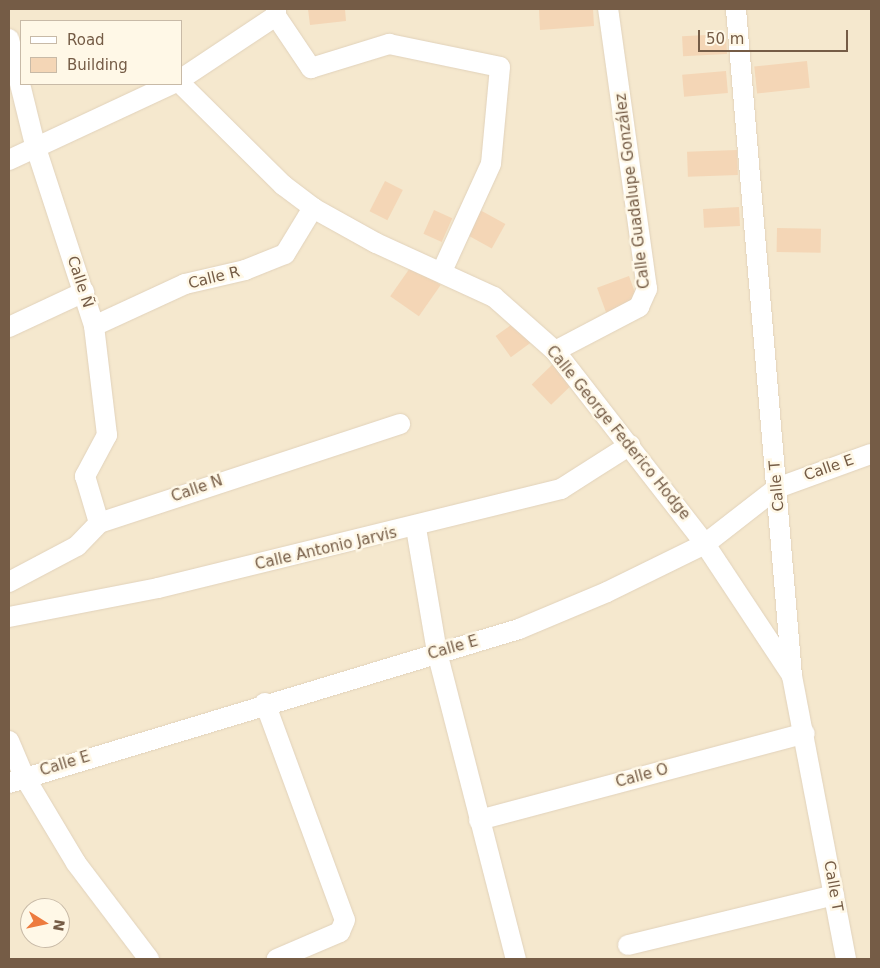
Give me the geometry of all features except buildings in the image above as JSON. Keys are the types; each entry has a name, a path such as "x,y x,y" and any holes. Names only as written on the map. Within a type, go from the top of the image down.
{"street":[{"name":"Calle Guadalupe González","path":"555,351 639,307 647,289 608,9"},
{"name":"Calle T","path":"736,9 792,676 846,959"},
{"path":"182,78 276,12 311,68 389,44 500,68 491,164 442,272"},
{"name":"Calle Ñ","path":"9,39 20,84"},
{"name":"Calle Ñ","path":"20,85 35,145 94,326 107,435 85,476 99,523"},
{"path":"9,160 35,145 170,85"},
{"name":"Calle George Federico Hodge","path":"182,85 276,178 313,208 376,243 494,297 555,351 630,445 705,544 792,676"},
{"name":"Calle R","path":"94,326 186,284 245,270 285,254 313,208"},
{"path":"9,327 84,292"},
{"name":"Calle N","path":"9,582 77,546 99,523 400,424"},
{"name":"Calle Antonio Jarvis","path":"9,617 158,588 416,528 571,486 630,445"},
{"name":"Calle E","path":"16,780 265,703 519,629 608,592 705,544 777,488 871,454"},
{"path":"416,528 437,652 516,959"},
{"path":"265,703 345,920 340,932 287,957"},
{"name":"Calle O","path":"479,820 804,733"},
{"path":"9,741 16,780 149,959"},
{"path":"628,945 834,895"}],"shaded area":[{"path":"9,9 871,9 871,959 9,959"}]}
